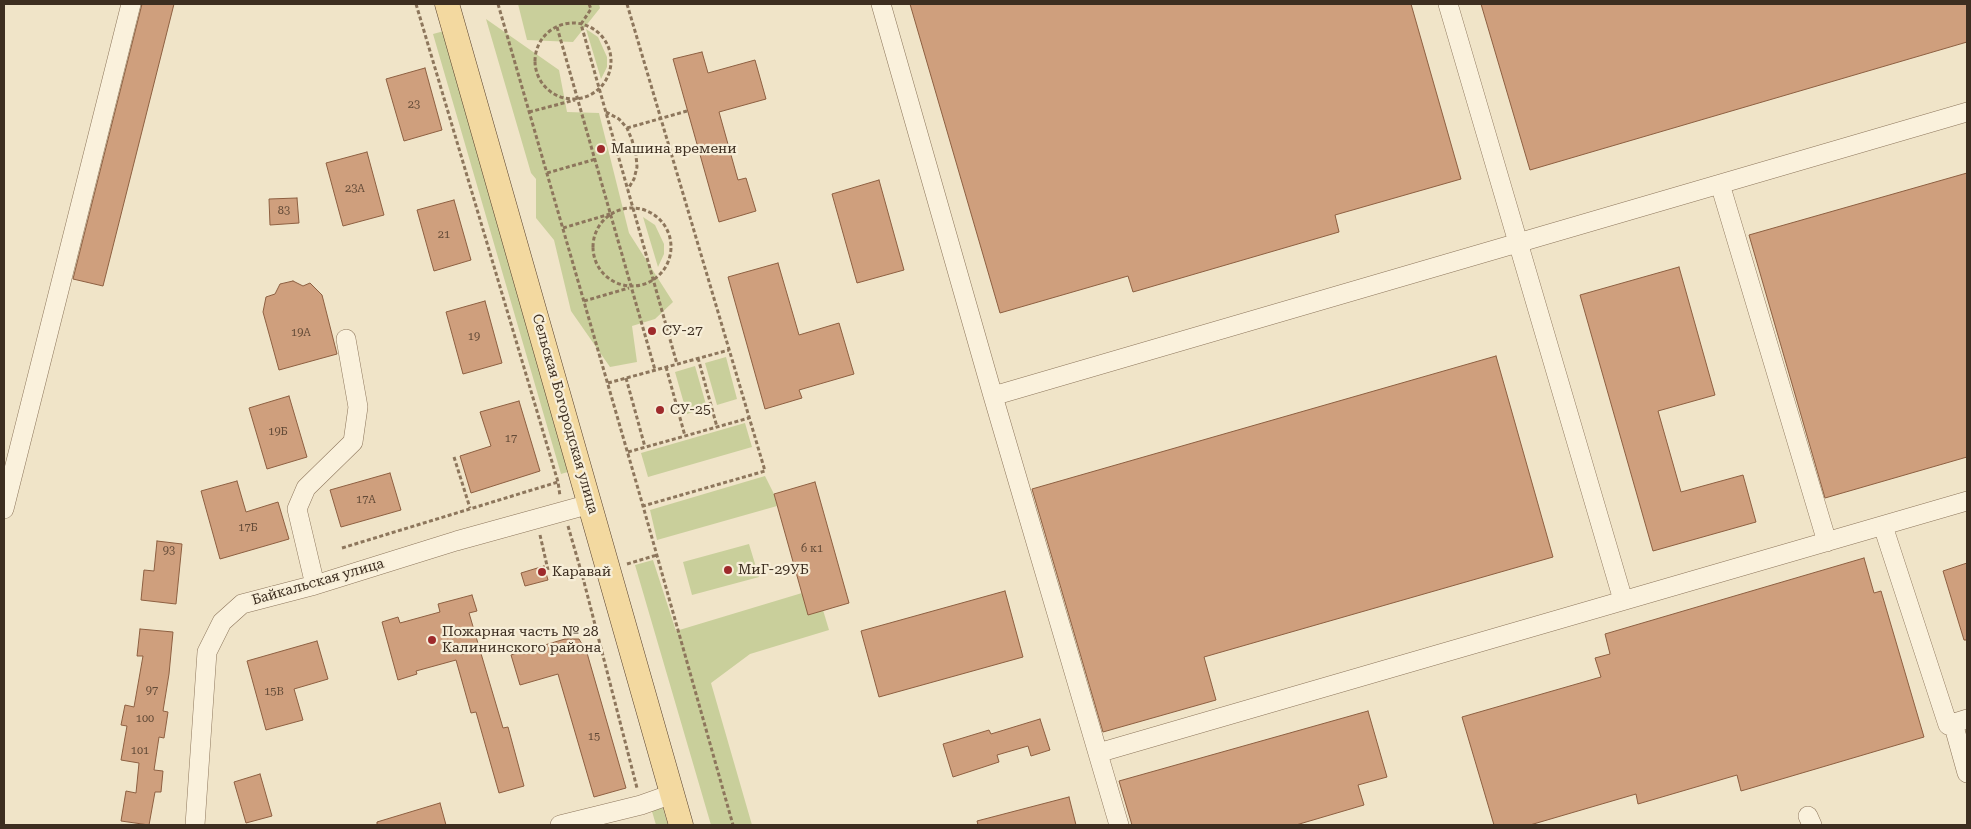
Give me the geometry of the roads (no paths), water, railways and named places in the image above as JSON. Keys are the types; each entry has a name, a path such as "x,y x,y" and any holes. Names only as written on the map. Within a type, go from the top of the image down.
{"main road":[{"name":"Сельская Богородская улица","path":"447,4 681,825"}],"lane":[{"path":"4,509 131,4"},
{"path":"881,4 993,396 1120,825"},
{"path":"1448,4 1623,600"},
{"path":"993,396 1967,112"},
{"path":"1720,184 1827,542"},
{"path":"315,585 297,510 306,488 353,442 358,407 346,339"},
{"path":"1098,753 1967,501"},
{"name":"Байкальская улица","path":"194,825 207,652 222,622 242,604 315,585 456,541 590,504"},
{"path":"1883,526 1948,725 1960,721 1967,773"},
{"path":"560,825 641,805 672,794"}],"place":[{"name":"Машина времени","path":"601,149"},
{"name":"СУ-27","path":"652,331"},
{"name":"СУ-25","path":"660,410"},
{"name":"МиГ-29УБ","path":"728,570"},
{"name":"Каравай","path":"542,572"},
{"name":"Пожарная часть № 28 Калининского района","path":"432,640"}]}
